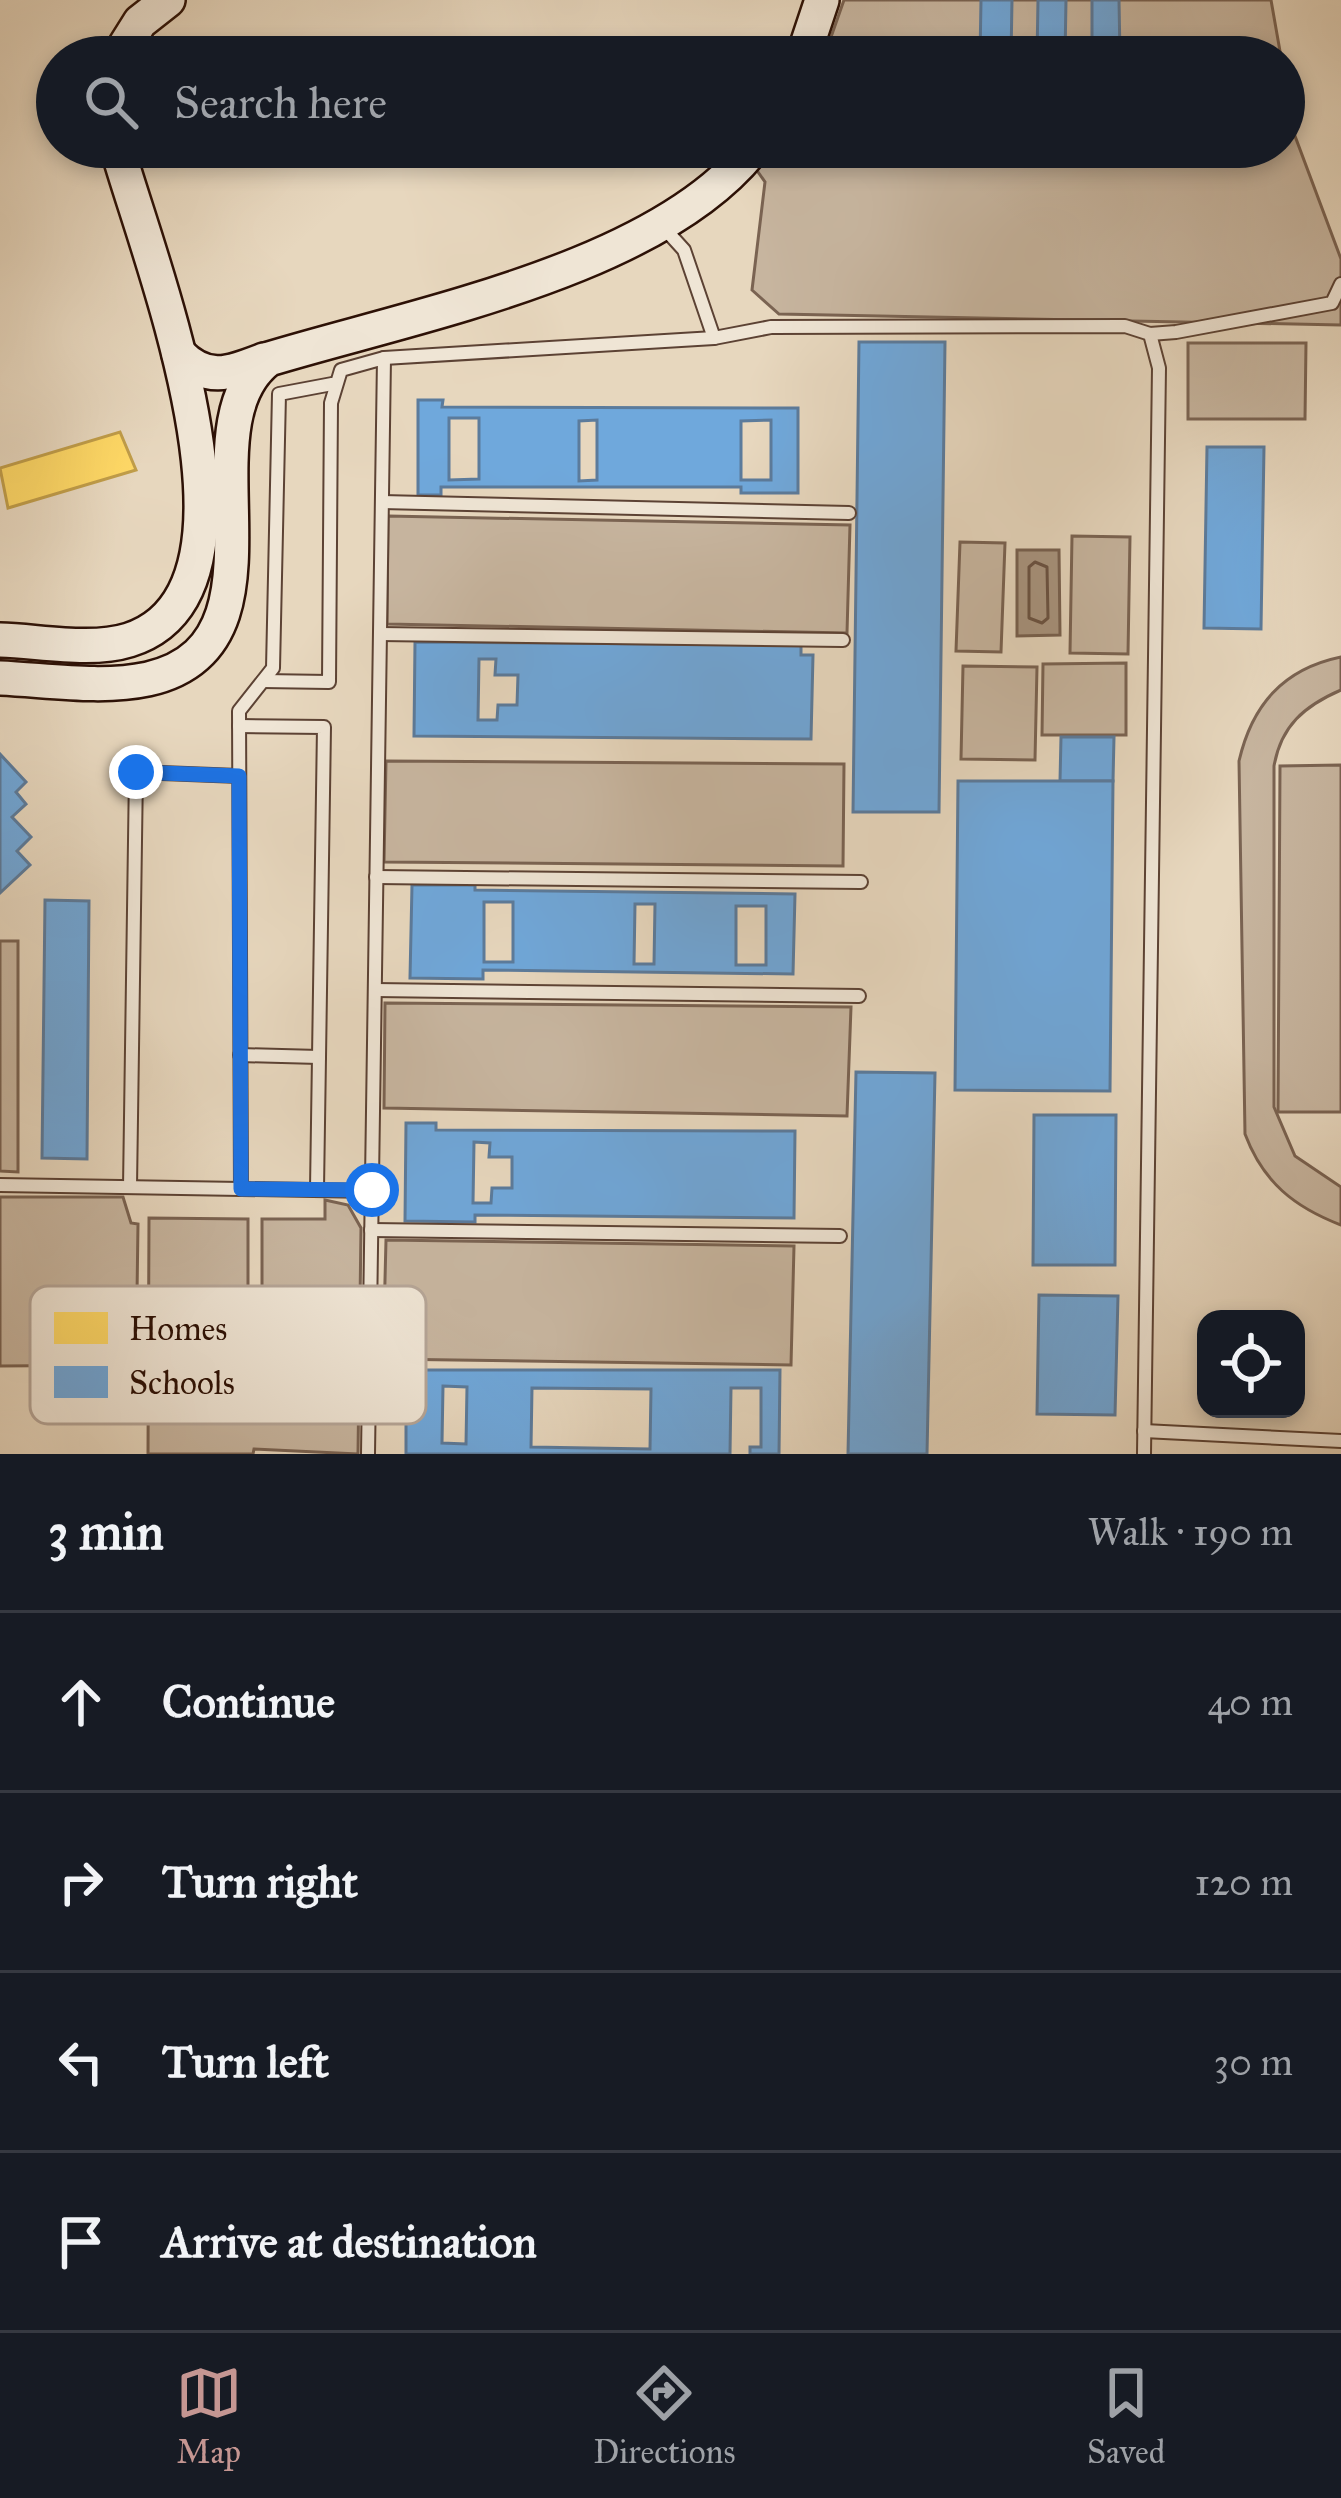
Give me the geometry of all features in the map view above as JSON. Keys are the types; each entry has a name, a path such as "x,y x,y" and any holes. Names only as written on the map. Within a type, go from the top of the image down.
{"main road":[{"path":"810,36 822,0"},
{"path":"131,36 151,5"},
{"path":"0,640 126,641 165,619 183,598 199,547 193,414 123,168"},
{"path":"179,354 206,374 224,375 589,262 661,226 734,168"},
{"path":"0,679 146,679 173,671 202,647 218,622 231,575 233,425 240,393 248,374 268,359"}],"lane":[{"path":"661,226 684,250 714,338"},
{"path":"241,1189 239,711 273,668 279,394 332,384 353,363 384,358 714,338 794,327 1125,326 1150,334 1332,303 1341,284"},
{"path":"1144,1454 1160,368 1150,334"},
{"path":"370,1286 384,358"},
{"path":"263,681 329,682 332,384"},
{"path":"382,502 849,513"},
{"path":"380,634 843,640"},
{"path":"239,726 324,727 316,1189"},
{"path":"130,1187 136,772 239,776"},
{"path":"376,877 861,882"},
{"path":"375,990 859,996"},
{"path":"240,1055 319,1057"},
{"path":"0,1185 372,1190"},
{"path":"371,1230 840,1236"},
{"path":"368,1424 368,1454"},
{"path":"1144,1431 1341,1441"}],"shaded area":[{"path":"844,0 1271,0 1277,36 831,36"},
{"path":"1305,163 1341,259 1341,325 779,314 752,290 765,182 756,169 1305,168"},
{"path":"1188,343 1306,343 1305,419 1188,419"},
{"path":"388,516 850,525 847,633 387,624"},
{"path":"1072,536 1130,537 1128,654 1070,653"},
{"path":"960,542 1005,543 1001,652 956,651"},
{"path":"1341,657 1341,690 1296,719 1282,740 1274,766 1274,1107 1295,1156 1341,1187 1341,1225 1282,1191 1261,1166 1245,1134 1239,761 1252,723 1273,692 1302,670"},
{"path":"1126,663 1126,735 1042,735 1043,664"},
{"path":"963,666 1037,667 1035,760 961,759"},
{"path":"386,761 844,764 843,866 384,862"},
{"path":"1341,765 1341,1112 1278,1112 1280,766"},
{"path":"0,941 18,941 18,1172 0,1171"},
{"path":"385,1003 851,1007 847,1116 384,1108"},
{"path":"0,1197 123,1197 131,1223 138,1224 137,1286 30,1286 30,1366 0,1366"},
{"path":"325,1200 348,1205 361,1228 360,1286 262,1286 262,1219 325,1219"},
{"path":"149,1218 248,1219 248,1286 149,1286"},
{"path":"386,1240 794,1246 791,1365 426,1360 426,1286 385,1286"},
{"path":"148,1424 358,1424 358,1454 254,1449 253,1454 148,1454"}],"water":[{"path":"1017,550 1059,550 1060,635 1017,636"}],"building: Homes":[{"path":"120,432 136,470 8,508 0,468"}],"building: Schools":[{"path":"981,0 1012,0 1011,36 980,36"},
{"path":"1038,0 1066,0 1065,36 1037,36"},
{"path":"1092,0 1119,0 1120,36 1092,36"},
{"path":"859,342 945,342 939,812 853,812"},
{"path":"418,400 443,400 442,407 798,408 798,493 741,493 741,487 441,487 441,495 418,495","holes":["449,418 479,418 479,479 449,480","597,420 597,480 579,481 579,421","771,420 771,480 741,480 741,421"]},
{"path":"1207,447 1264,447 1261,629 1204,628"},
{"path":"415,642 801,645 801,655 813,655 811,739 414,736","holes":["479,659 496,659 495,675 518,675 517,705 498,705 497,720 478,720"]},
{"path":"1061,737 1114,737 1113,781 1060,781"},
{"path":"0,754 26,782 16,792 26,804 12,817 31,837 17,851 30,865 0,893"},
{"path":"958,781 1113,781 1110,1091 955,1090"},
{"path":"412,885 795,894 793,974 483,970 483,979 410,978","holes":["484,902 513,902 513,962 484,962","635,904 655,904 654,964 634,964","736,906 766,906 766,965 736,965"]},
{"path":"45,900 89,901 87,1159 42,1158"},
{"path":"856,1072 935,1073 927,1454 848,1454"},
{"path":"1034,1115 1116,1115 1115,1265 1033,1265"},
{"path":"406,1123 436,1123 436,1130 795,1131 794,1218 475,1215 475,1222 405,1221","holes":["474,1142 490,1143 489,1157 512,1157 512,1188 492,1188 491,1203 473,1203"]},
{"path":"1039,1295 1118,1296 1115,1415 1037,1414"},
{"path":"426,1370 780,1370 779,1454 750,1454 750,1447 761,1447 761,1388 731,1388 730,1454 406,1454 406,1424 426,1424","holes":["443,1386 467,1387 466,1444 442,1443","532,1388 651,1389 650,1449 531,1447"]}],"route":[{"path":"136,772 239,776 241,1189 372,1190"}]}
